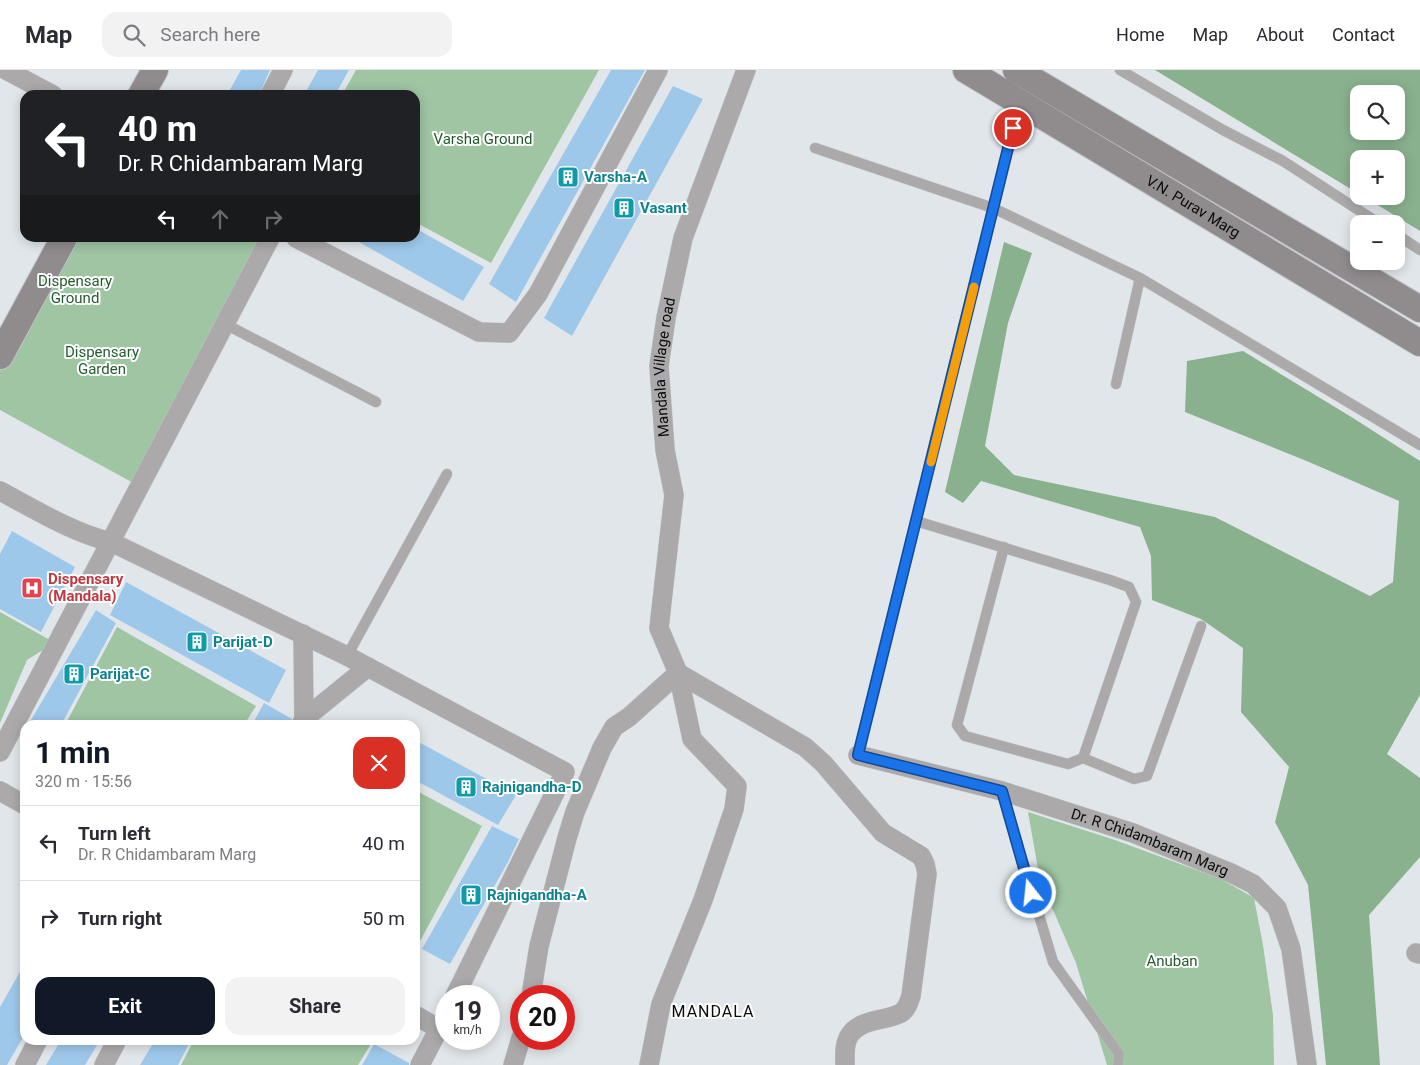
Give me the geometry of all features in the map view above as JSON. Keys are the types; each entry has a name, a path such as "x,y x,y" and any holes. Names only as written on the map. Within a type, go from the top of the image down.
{"street":[{"path":"6,70 31,76 47,90"},
{"path":"144,90 155,70"},
{"path":"273,90 283,70"},
{"path":"304,242 480,332 509,333 538,294 658,70"},
{"name":"Mandala Village road","path":"649,1065 661,1004 703,900 734,809 737,786 692,739 678,673 659,628 674,495 664,450 659,366 666,318 682,238 746,70"},
{"name":"V.N. Purav Marg","path":"966,70 1020,102 1074,120 1420,309"},
{"name":"V.N. Purav Marg","path":"1016,70 1074,120 1420,343"},
{"path":"0,356 62,242"},
{"path":"0,752 268,242"},
{"path":"0,491 89,536 111,542 348,656 565,772 460,985"},
{"path":"303,634 303,720"},
{"path":"305,720 368,667"},
{"path":"533,985 539,946 574,812 602,748 614,727 629,717 678,673 806,747 823,763 883,833 921,856 925,864 926,874 911,996 908,1005 901,1012 862,1025 852,1032 848,1039 845,1065"},
{"name":"Dr. R Chidambaram Marg","path":"858,755 1002,791 1133,833 1254,884 1277,908 1291,950 1307,1065"},
{"path":"0,791 20,802"},
{"path":"420,1017 435,1020"},
{"path":"420,1065 435,1037"},
{"path":"25,1065 35,1045"},
{"path":"104,1065 115,1045"},
{"path":"513,1065 519,1050"}],"lane":[{"path":"1120,70 1223,130 1283,161 1366,215"},
{"path":"858,755 1020,102"},
{"path":"815,148 994,208 1140,278 1420,445"},
{"path":"1405,240 1420,250"},
{"path":"1116,384 1140,278"},
{"path":"224,324 376,402"},
{"path":"348,656 447,474"},
{"path":"916,521 1129,587 1136,602 1083,758"},
{"path":"1004,547 957,725 965,736 1068,764 1083,758 1134,779 1147,776 1201,626"},
{"path":"1002,791 1053,962 1119,1054 1118,1065"}],"green space":[{"name":"Varsha Ground","path":"356,70 599,70 491,263 420,225 420,90 345,90"},
{"path":"1155,70 1420,70 1420,231 1405,222 1405,215 1394,215 1378,205 1405,205 1405,150 1350,150 1350,189"},
{"name":"Dispensary Garden","path":"66,242 262,242 137,485 0,410 0,363"},
{"path":"1004,242 1032,253 1008,323 985,446 1014,475 1215,517 1370,596 1393,582 1399,501 1185,412 1187,361 1243,351 1420,461 1420,695 1387,754 1420,778 1420,857 1369,915 1380,1065 1326,1065 1308,885 1275,822 1289,767 1241,712 1243,648 1201,619 1152,600 1151,556 1140,527 981,481 963,503 945,492"},
{"path":"0,612 50,640 43,650 27,660 0,723"},
{"path":"117,627 256,706 247,720 68,720"},
{"path":"420,793 482,826 420,941"},
{"name":"Anuban","path":"1028,812 1115,840 1221,879 1254,898 1273,1015 1274,1065 1107,1065 1076,963 1040,880"},
{"path":"191,1045 370,1045 358,1065 181,1065"}],"building":[{"path":"241,70 270,70 261,90 230,90"},
{"path":"318,70 349,70 338,90 307,90"},
{"name":"Varsha-A","path":"611,70 645,70 516,302 489,284"},
{"name":"Vasant","path":"673,86 703,99 572,336 544,318"},
{"path":"420,231 484,267 463,301 359,242 420,242"},
{"name":"Dispensary (Mandala)","path":"12,531 75,567 41,632 0,609 0,554"},
{"name":"Parijat-D","path":"126,582 286,670 269,703 110,615"},
{"name":"Parijat-C","path":"96,610 116,623 64,720 31,720"},
{"path":"264,703 292,719 292,720 255,720"},
{"name":"Rajnigandha-D","path":"420,743 516,795 498,825 420,783"},
{"name":"Rajnigandha-A","path":"492,826 519,839 450,964 422,949"},
{"path":"20,972 20,1043 7,1065 0,1065 0,1007"},
{"path":"58,1045 97,1045 85,1065 46,1065"},
{"path":"152,1045 188,1045 178,1065 140,1065"},
{"path":"373,1045 409,1063 409,1065 362,1065"}],"slow traffic":[{"path":"931,462 974,287"}],"place":[{"name":"Varsha-A","path":"568,177"},
{"name":"Vasant","path":"624,208"},
{"name":"Dispensary (Mandala)","path":"32,588"},
{"name":"Parijat-D","path":"197,642"},
{"name":"Parijat-C","path":"74,674"},
{"name":"Rajnigandha-D","path":"466,787"},
{"name":"Rajnigandha-A","path":"471,895"}],"district":[{"name":"MANDALA","path":"713,1011"}],"route":[{"path":"1013,128 858,755 1002,791 1031,893"}],"park label":[{"name":"Dispensary Ground","path":"75,290"}]}
